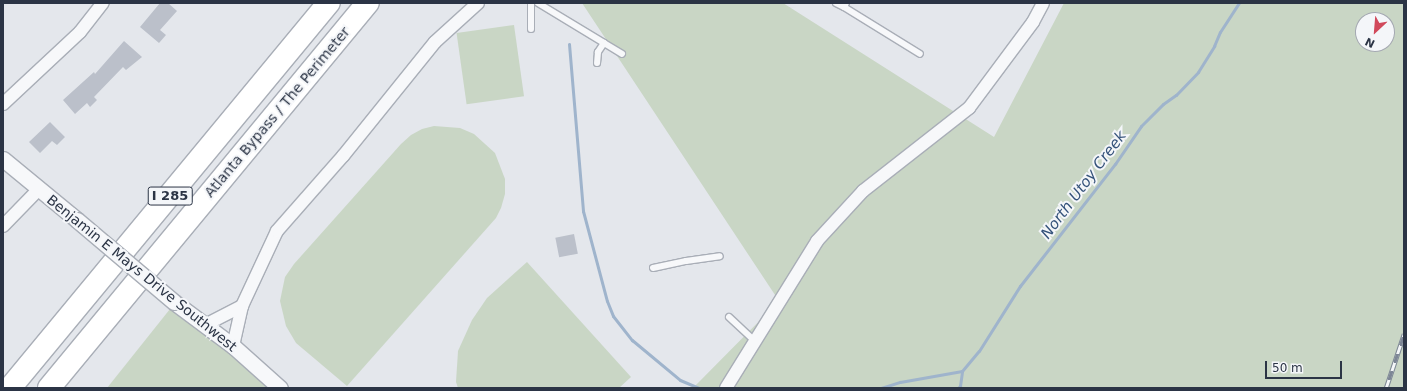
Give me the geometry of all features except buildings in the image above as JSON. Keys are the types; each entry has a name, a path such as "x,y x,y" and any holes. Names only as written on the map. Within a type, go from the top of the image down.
{"highway":[{"name":"Atlanta Bypass / The Perimeter","path":"10,388 329,3"},
{"name":"Atlanta Bypass / The Perimeter","path":"49,388 368,3"}],"street":[{"path":"3,104 80,32 103,3"},
{"path":"233,346 242,306 277,231 343,156 435,42 478,3"},
{"path":"727,387 813,247 837,217 862,191 969,108 1028,28 1043,3"},
{"name":"Benjamin E Mays Drive Southwest","path":"3,159 174,302 233,346 280,388"},
{"path":"3,226 38,189"},
{"path":"205,325 242,306"}],"lane":[{"path":"531,3 531,29"},
{"path":"538,3 622,54"},
{"path":"836,3 845,5 920,54"},
{"path":"597,62 598,52 604,43"},
{"path":"653,268 686,260 720,256"},
{"path":"729,317 755,341"}],"green space":[{"path":"582,3 783,3 994,137 1064,3 1404,3 1404,388 693,388 779,301"},
{"path":"514,25 524,96 467,104 457,33"},
{"path":"434,126 460,128 474,134 495,153 505,179 505,194 501,208 496,218 347,386 296,343 286,326 280,301 285,277 294,264 401,144 411,135 422,129"},
{"path":"527,262 631,377 619,388 458,388 456,382 458,351 472,320 487,298"},
{"path":"174,304 287,388 107,388"}],"waterway":[{"name":"North Utoy Creek","path":"958,388 960,386 962,371 979,351 1020,286 1115,164 1141,126 1163,104 1176,95 1198,72 1214,46 1220,32 1239,3"},
{"path":"569,44 583,211 607,301 613,316 632,340 680,380 699,388"},
{"path":"881,388 900,382 962,371"},
{"path":"821,388 836,388"}],"railway":[{"path":"1386,388 1404,334"}]}
